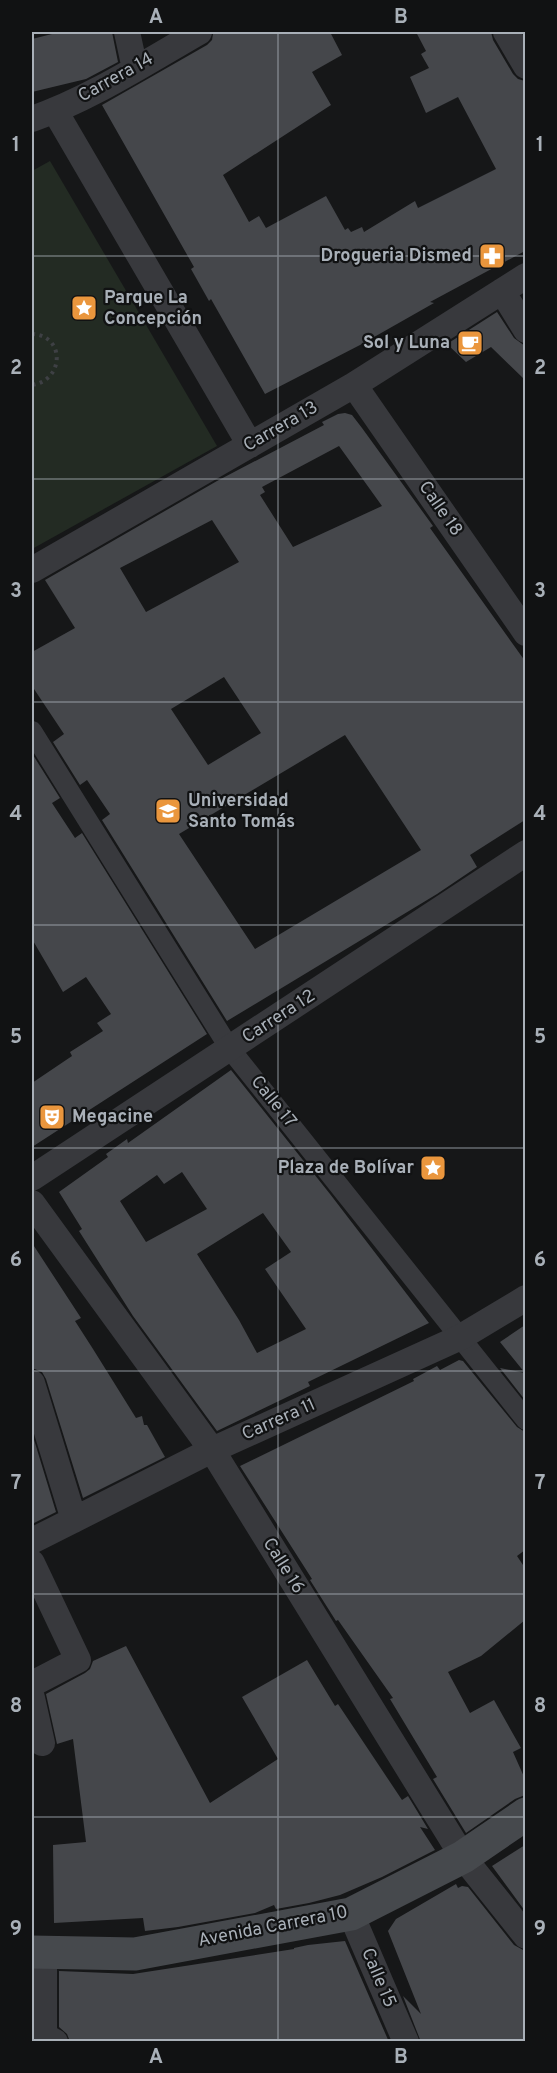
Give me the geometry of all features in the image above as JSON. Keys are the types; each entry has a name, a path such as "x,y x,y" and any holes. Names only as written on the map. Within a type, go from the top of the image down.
{"main road":[{"name":"Avenida Carrera 10","path":"38,1952 135,1954 351,1914 463,1857 525,1814"}],"street":[{"path":"127,32 135,69"},
{"name":"Carrera 14","path":"43,115 135,69 199,32"},
{"path":"506,32 525,66"},
{"path":"43,115 250,445"},
{"name":"Carrera 13","path":"32,570 354,385 525,276"},
{"path":"502,291 525,330"},
{"name":"Calle 18","path":"354,385 525,633"},
{"name":"Calle 17","path":"32,731 230,1049 525,1420"},
{"name":"Carrera 12","path":"32,1178 525,854"},
{"name":"Calle 16","path":"32,1203 212,1450 463,1857 525,1936"},
{"name":"Carrera 11","path":"32,1541 212,1450 461,1337 525,1298"},
{"path":"32,1383 74,1520"},
{"path":"32,1563 78,1660 32,1684"},
{"path":"32,1698 42,1743"},
{"name":"Calle 15","path":"351,1914 406,2042"},
{"path":"38,1952 44,2036 54,2042"}],"path":[{"path":"32,334 44,337 50,342 57,358 53,374 39,384 32,385"}],"shaded area":[{"name":"Parque La Concepción","path":"50,161 217,446 32,549 32,171"}],"building":[{"path":"60,32 112,32 118,62 86,79 32,92 32,39"},
{"path":"219,32 330,32 342,55 312,72 331,105 223,175 249,222 259,216 266,228 326,196 345,230 348,228 351,232 362,227 364,232 415,201 418,208 496,169 458,97 426,113 410,77 429,68 421,54 426,51 416,32 491,32 493,40 513,74 525,81 525,251 430,302 434,303 360,345 265,394 211,299 209,301 191,269 194,267 102,105 207,45 212,40 213,34"},
{"path":"497,312 514,338 525,346 525,380 491,347 466,362 447,344"},
{"path":"338,414 352,415 362,428 433,526 430,528 525,661 525,820 470,855 477,867 437,894 227,1021 102,820 110,814 87,780 80,785 53,742 64,734 32,686 32,652 75,628 45,580 217,481 324,425 322,422","holes":["339,446 382,506 293,547 260,495 265,492 262,487","212,520 239,562 146,612 120,568","224,677 261,733 208,765 171,709","345,735 421,850 255,949 179,834"]},
{"path":"33,755 60,798 52,803 75,838 82,833 207,1034 32,1147 32,1083 72,1056 70,1052 103,1031 97,1023 111,1014 86,977 63,992 32,939"},
{"path":"231,1070 429,1323 308,1382 310,1386 217,1431 133,1316 79,1231 82,1229 59,1192 108,1157 106,1154 127,1139 128,1143","holes":["182,1172 207,1209 146,1242 120,1201 157,1175 164,1184","263,1213 291,1252 265,1269 306,1329 257,1353 197,1254"]},
{"path":"32,1243 81,1318 75,1321 136,1418 142,1416 144,1425 147,1425 165,1457 83,1498 46,1379 42,1372 32,1368"},
{"path":"525,1325 525,1373 500,1342"},
{"path":"459,1360 463,1361 517,1427 525,1432 525,1550 517,1556 525,1568 525,1620 481,1656 448,1672 470,1713 494,1700 521,1748 513,1752 525,1779 525,1795 515,1799 466,1833 433,1779 437,1777 390,1699 393,1698 338,1620 336,1621 240,1466 414,1381 413,1379 437,1366 440,1370"},
{"path":"500,1368 525,1373 525,1400"},
{"path":"32,1433 56,1512 32,1524"},
{"path":"126,1646 210,1803 278,1759 242,1697 307,1660 335,1706 338,1704 402,1800 408,1796 428,1829 420,1827 435,1850 340,1895 309,1903 276,1909 274,1905 255,1913 145,1931 143,1918 54,1923 53,1845 86,1842 73,1739 57,1744 46,1694 85,1673 90,1669 93,1661"},
{"path":"525,1845 525,1911 492,1866"},
{"path":"456,1884 458,1888 468,1887 514,1945 525,1951 525,2042 421,2042 403,1996 421,2014 388,1931 396,1919"},
{"path":"345,1941 389,2042 84,2042 84,2039 69,2039 59,2027 59,1971 133,1974"}],"place":[{"name":"Drogueria Dismed","path":"492,256"},
{"name":"Parque La Concepción","path":"84,308"},
{"name":"Sol y Luna","path":"470,343"},
{"name":"Universidad Santo Tomás","path":"168,811"},
{"name":"Megacine","path":"52,1117"},
{"name":"Plaza de Bolívar","path":"433,1168"}]}
